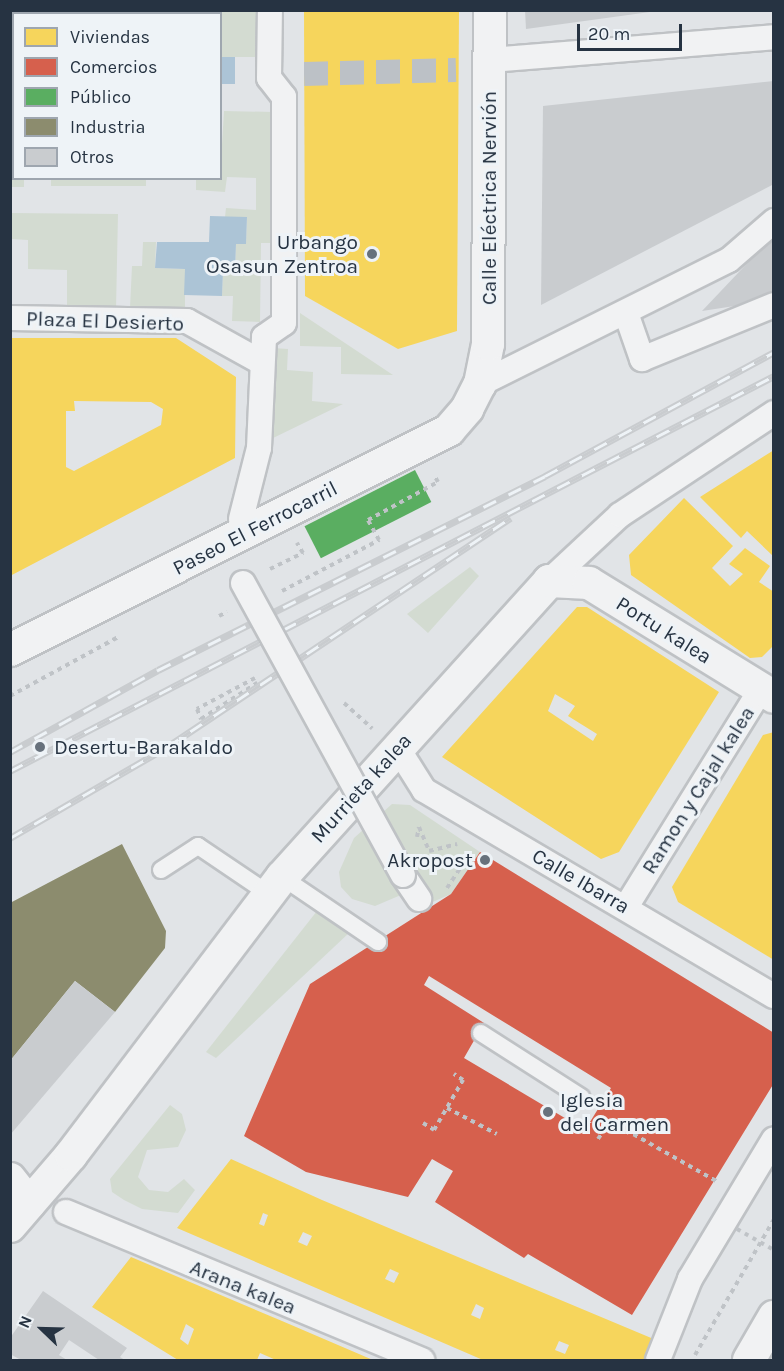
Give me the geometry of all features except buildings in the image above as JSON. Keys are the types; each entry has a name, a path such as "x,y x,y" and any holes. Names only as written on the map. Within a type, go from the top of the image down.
{"street":[{"path":"241,519 259,448 261,362 264,337 284,323 286,254 284,97 269,78 270,10"},
{"name":"Calle Eléctrica Nervión","path":"480,384 488,344 490,10"},
{"path":"490,60 774,37"},
{"path":"480,384 729,260 774,221"},
{"path":"626,313 642,359 677,340 774,305"},
{"name":"Plaza El Desierto","path":"10,318 187,321 261,362"},
{"name":"Paseo El Ferrocarril","path":"10,650 449,430 480,384"},
{"name":"Murrieta kalea","path":"17,1203 276,885 549,581 620,515 774,413"},
{"name":"Portu kalea","path":"549,581 588,583 769,688"},
{"path":"243,583 403,875 419,899"},
{"name":"Ramon y Cajal kalea","path":"626,907 769,688"},
{"name":"Calle Ibarra","path":"402,754 424,790 774,996"},
{"path":"658,1360 690,1280 774,1138"},
{"name":"Arana kalea","path":"66,1212 422,1360"},
{"path":"749,1360 774,1317"}],"lane":[{"path":"161,870 198,846 276,885 378,942"},
{"path":"481,1033 581,1097"}],"path":[{"path":"273,595 379,540 368,520 438,482 432,472"},
{"path":"243,583 303,553 298,543 289,547"},
{"path":"255,678 197,709 201,719 257,683"},
{"path":"403,875 413,870 407,861 415,852 419,827 429,851 471,840 484,825"},
{"path":"419,899 445,892 484,825"},
{"path":"423,1124 434,1130 463,1080 454,1074"},
{"path":"447,1108 496,1134"},
{"path":"598,1139 610,1121 741,1195"},
{"path":"692,1360 774,1219"},
{"path":"737,1228 774,1250"}],"shaded area":[{"path":"11,10 91,10 12,12 12,46"},
{"path":"203,11 259,11 259,57 222,57 222,12"},
{"path":"224,111 273,112 276,243 261,243 260,322 232,321 233,296 222,296 223,271 235,271 236,244 246,243 247,217 225,217 226,208 256,210 256,178 227,177 225,192 196,190 196,180 222,180"},
{"path":"11,136 12,180 24,180 24,187 11,187"},
{"path":"51,180 146,180 146,186 51,186"},
{"path":"11,213 118,214 116,309 67,308 67,270 28,269 28,240 11,239"},
{"path":"143,242 156,242 155,268 185,269 185,309 130,308 132,266 142,266"},
{"path":"300,313 393,375 341,374 341,347 300,346"},
{"path":"273,348 288,349 287,370 313,372 312,401 343,404 269,440"},
{"path":"470,567 479,576 428,633 407,614"},
{"path":"392,804 410,805 480,852 451,894 428,904 408,892 375,906 352,899 341,887 339,872 354,838"},
{"path":"317,911 350,932 216,1058 206,1052"},
{"path":"170,1105 182,1114 186,1130 178,1147 147,1150 138,1177 149,1190 168,1192 184,1179 195,1190 178,1213 142,1209 124,1200 112,1192 110,1179"}],"water":[{"path":"222,57 235,57 235,84 222,84"},
{"path":"210,216 247,217 246,244 236,244 235,271 223,271 222,296 184,295 185,269 155,268 157,242 209,242"}],"tunnel":[{"path":"304,74 456,70"}],"railway":[{"path":"10,752 158,670 545,476 774,352"},
{"path":"10,771 774,376"},
{"path":"10,838 167,747 511,518"}],"place":[{"name":"Urbango Osasun Zentroa","path":"372,254"},
{"name":"Desertu-Barakaldo","path":"40,747"},
{"name":"Akropost","path":"485,860"},
{"name":"Iglesia del Carmen","path":"548,1112"}]}
